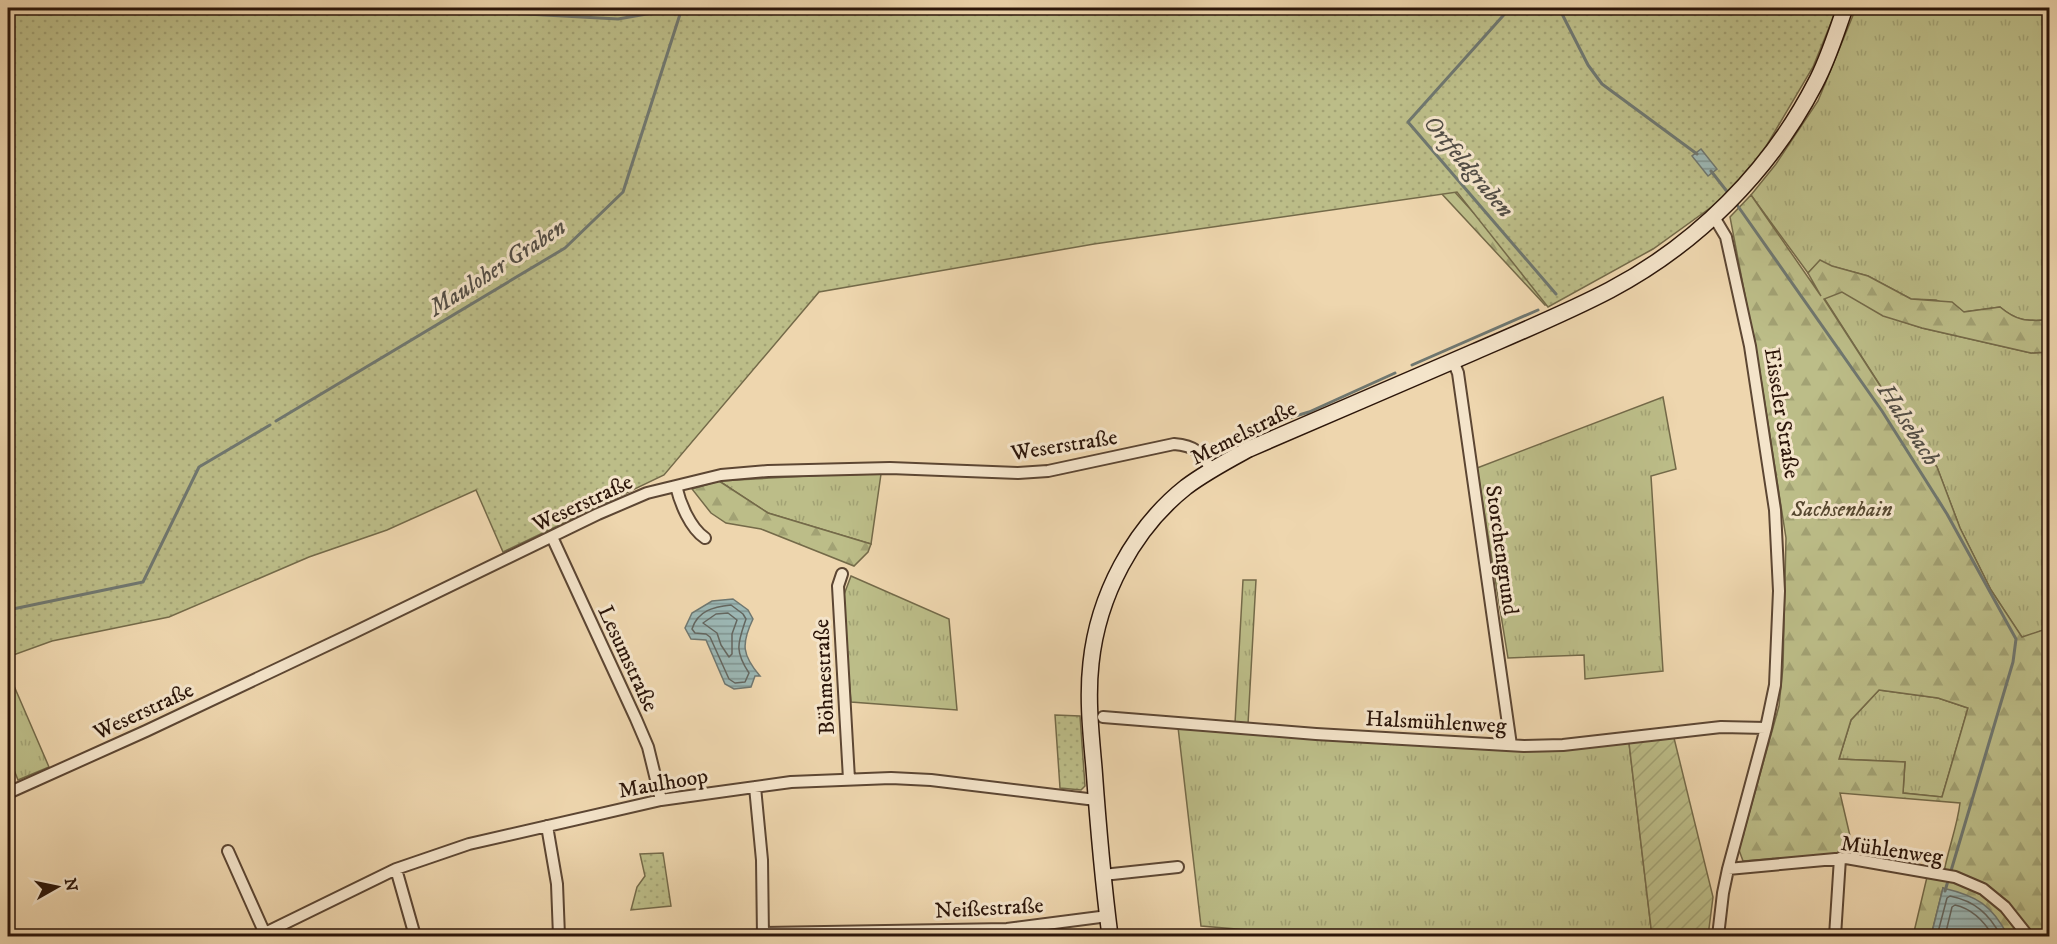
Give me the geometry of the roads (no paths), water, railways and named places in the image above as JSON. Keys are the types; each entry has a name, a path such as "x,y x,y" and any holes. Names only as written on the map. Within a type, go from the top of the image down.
{"street":[{"path":"1714,217 1764,164 1791,124 1815,83 1845,8"},
{"name":"Memelstraße","path":"1110,936 1096,800 1089,691 1090,663 1102,611 1121,566 1141,535 1162,510 1185,488 1211,469 1249,449 1544,322 1611,289 1659,260 1714,217"},
{"name":"Eisseler Straße","path":"1714,217 1726,237 1750,346 1775,510 1778,550 1778,638 1775,685 1766,728 1728,869 1718,936"},
{"name":"Storchengrund","path":"1453,361 1458,373 1511,745"},
{"name":"Weserstraße","path":"8,793 156,726 598,514 647,493 722,475 768,471 890,468 997,473 1048,471 1174,444 1188,445 1199,451 1211,469"},
{"path":"676,486 678,496 697,533 705,538"},
{"name":"Lesumstraße","path":"552,537 648,747 661,800"},
{"name":"Böhmestraße","path":"842,574 838,586 849,779"},
{"name":"Halsmühlenweg","path":"1103,717 1316,734 1511,745 1563,745 1721,727 1766,728"},
{"name":"Maulhoop","path":"263,936 396,869 469,844 661,800 755,787 849,779 931,780 1096,800"},
{"path":"755,787 762,860 764,934"},
{"path":"547,826 557,884 559,936"},
{"path":"228,851 263,936"},
{"path":"1835,936 1840,858"},
{"name":"Mühlenweg","path":"1728,869 1846,858 1955,877 1983,889 2005,907 2028,936"},
{"path":"1103,875 1178,867"},
{"path":"396,869 415,936"},
{"name":"Neißestraße","path":"764,934 1007,933 1108,916"}],"water":[{"path":"1701,149 1717,169 1708,176 1692,156"},
{"path":"733,599 748,610 753,619 746,636 745,649 750,662 760,676 755,676 751,687 734,689 725,684 706,640 691,639 685,628 692,613 712,601"},
{"path":"1943,888 1982,903 1996,917 2008,936 1931,936"}],"waterway":[{"path":"438,9 618,19 681,8"},
{"name":"Mauloher Graben","path":"276,421 565,248 623,192 682,8"},
{"name":"Ortfeldgraben","path":"1510,8 1408,122 1556,294"},
{"name":"Halsebach","path":"1559,8 1588,65 1602,84 1697,154"},
{"name":"Halsebach","path":"1711,171 1729,194"},
{"name":"Halsebach","path":"1735,202 1882,411 1947,514 2016,639 2013,662 1945,891"},
{"name":"Ortfeldgraben","path":"1412,365 1538,310"},
{"name":"Ortfeldgraben","path":"1252,429 1309,412 1395,373"},
{"name":"Mauloher Graben","path":"8,610 143,582 199,467 270,425"}],"park label":[{"name":"Sachsenhain","path":"1842,508"}]}
